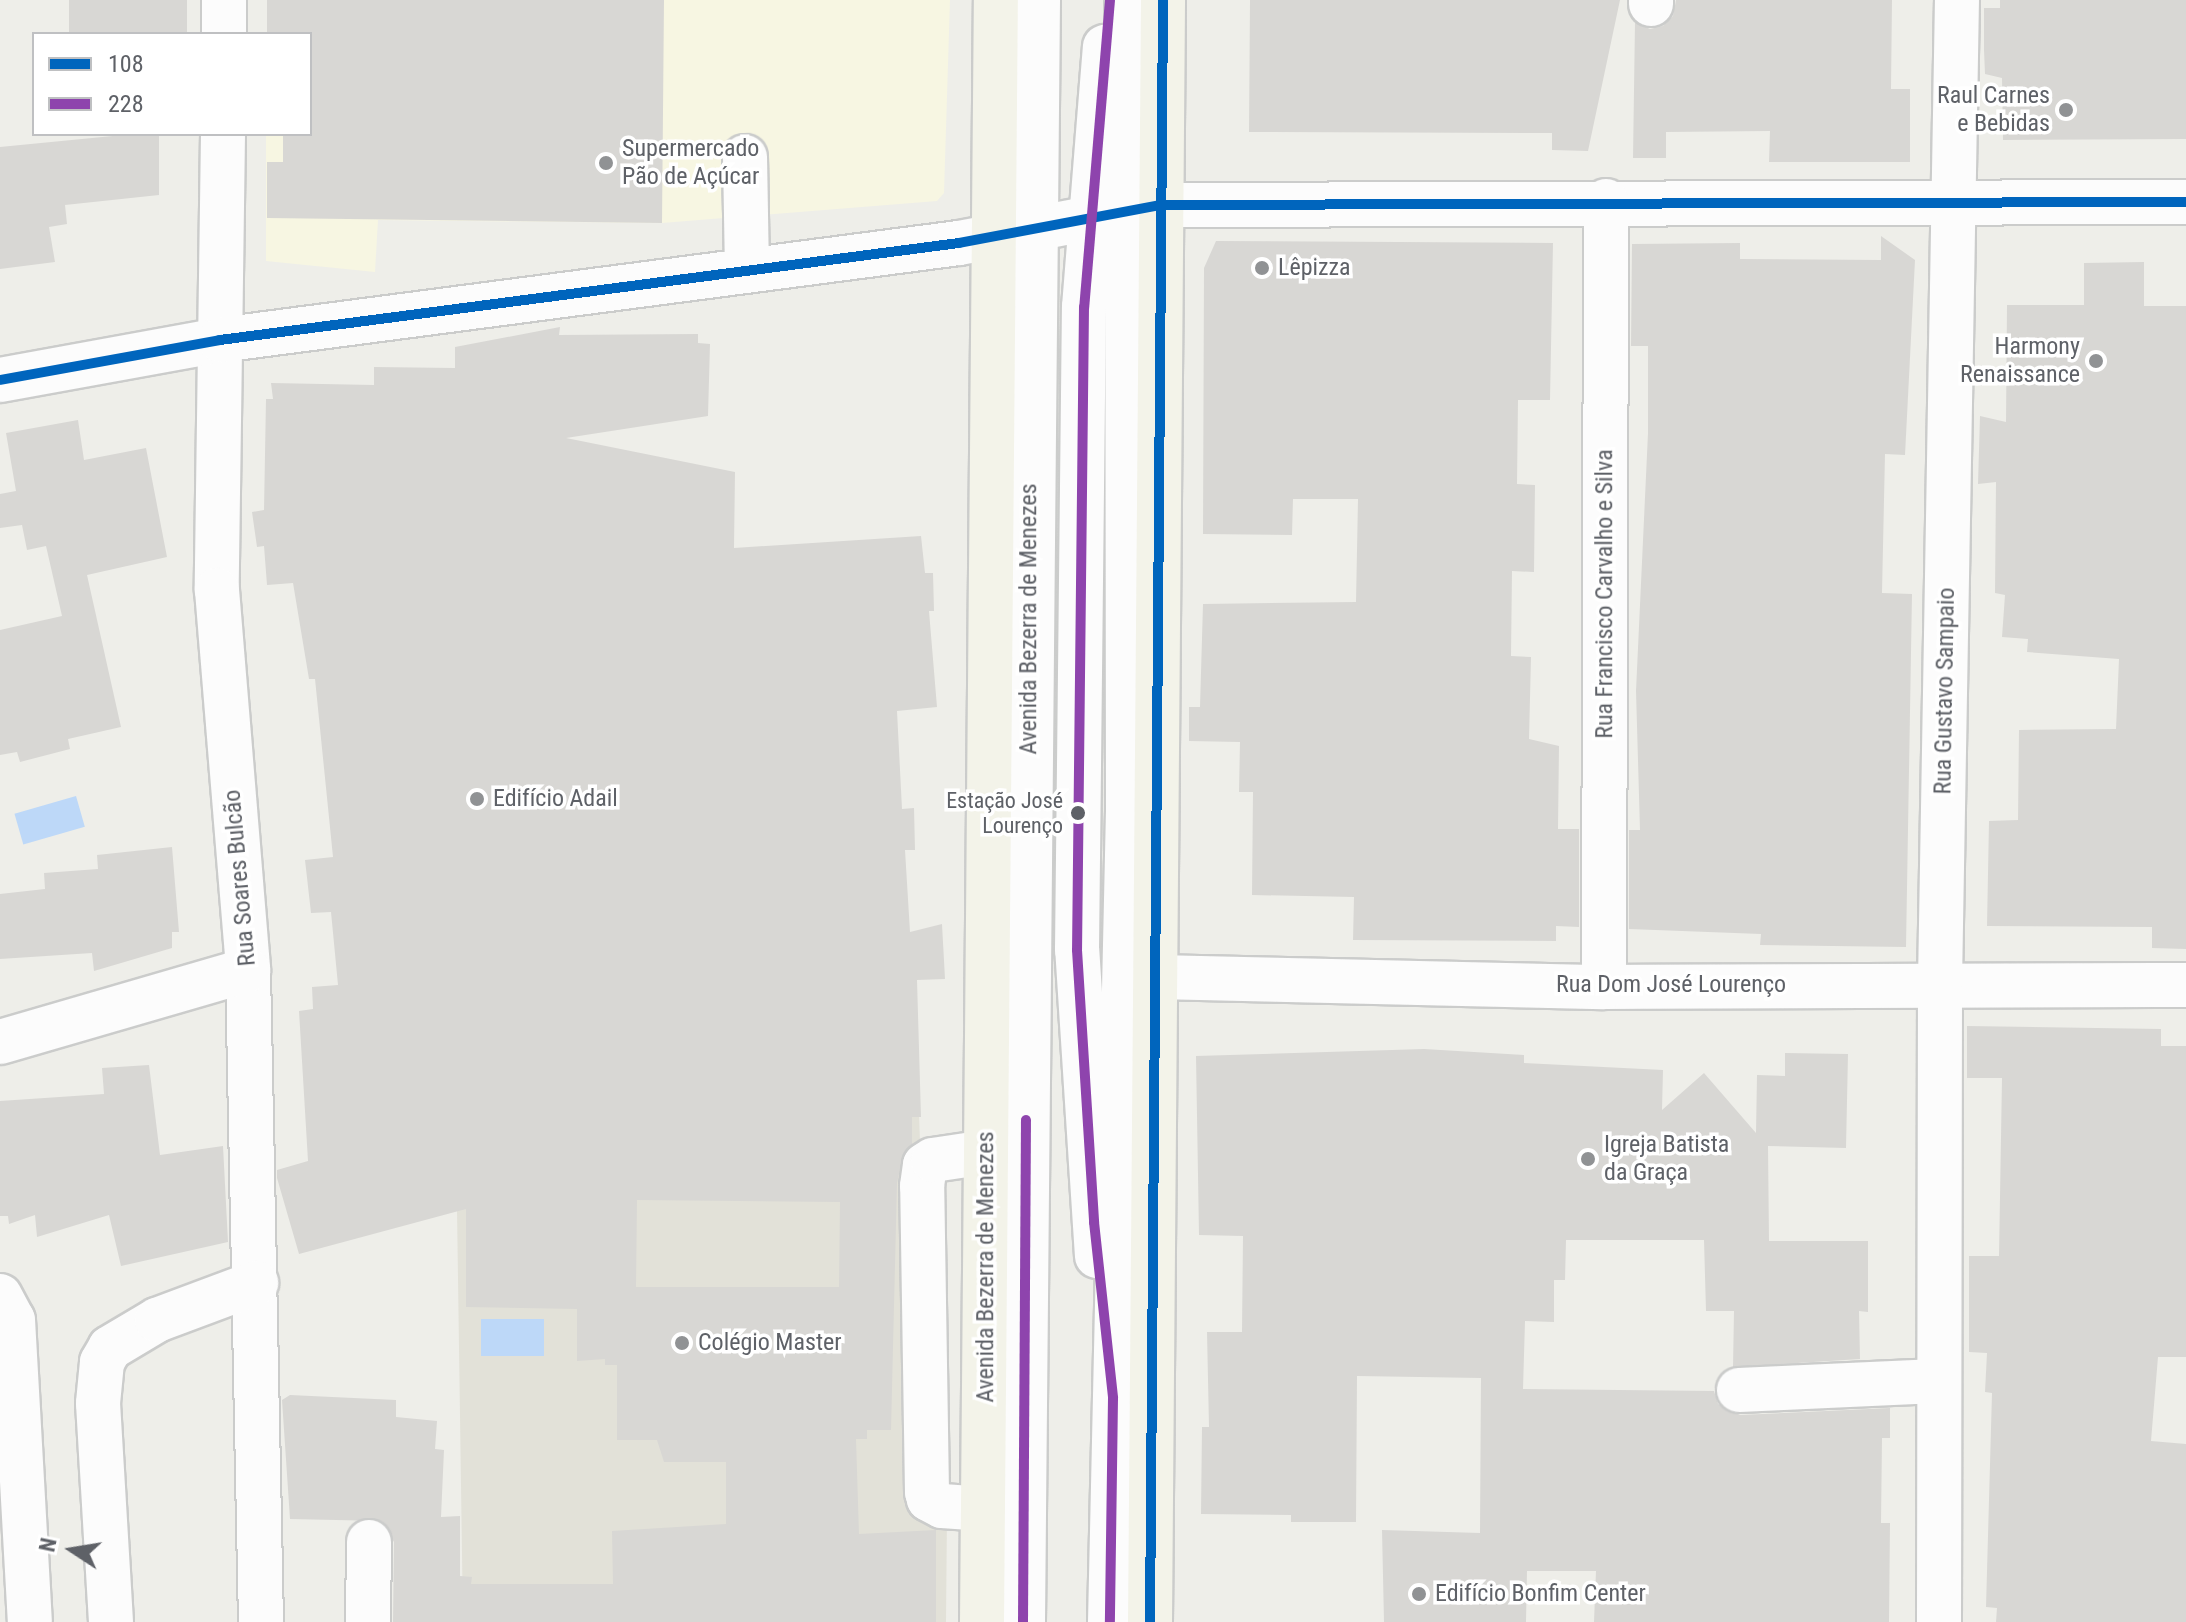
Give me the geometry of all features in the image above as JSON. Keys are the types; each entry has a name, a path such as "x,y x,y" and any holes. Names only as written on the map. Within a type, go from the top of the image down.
{"main road":[{"name":"Avenida Bezerra de Menezes","path":"982,1622 986,1152 1013,234 996,0"},
{"path":"1150,1622 1156,977 1127,212 1163,0"}],"street":[{"path":"224,0 224,32"},
{"name":"Avenida Bezerra de Menezes","path":"1023,1622 1013,234 1038,0"},
{"path":"1110,0 1127,212"},
{"path":"1110,1622 1113,1398 1122,1225 1127,0"},
{"name":"Rua Gustavo Sampaio","path":"1939,1622 1940,982 1957,0"},
{"name":"Rua Soares Bulcão","path":"223,136 217,590 248,970 261,1622"},
{"path":"745,157 747,269"},
{"path":"0,380 220,340 1013,234 1127,212 1606,201 2186,202"},
{"name":"Rua Francisco Carvalho e Silva","path":"1604,987 1606,201"},
{"path":"0,1042 248,970"},
{"name":"Rua Dom José Lourenço","path":"1156,977 1604,987 1940,982 2186,985"},
{"path":"985,1509 942,1506 927,1492 922,1186 925,1165 933,1160 986,1152"},
{"path":"111,1622 98,1403 102,1362 110,1348 157,1320 256,1283"},
{"path":"0,1296 13,1320 30,1622"},
{"path":"1739,1390 1937,1381"},
{"path":"368,1622 369,1542"}],"shaded area":[{"name":"Supermercado Pão de Açúcar","path":"267,0 950,0 944,193 937,201 662,223 378,220 375,272 266,261 266,136 312,136 312,32 267,32"},
{"name":"Colégio Master","path":"919,1114 921,1171 903,1171 909,1514 947,1515 946,1622 463,1622 456,1141"}],"water":[{"path":"76,796 85,827 23,844 14,814"},
{"path":"481,1319 544,1319 544,1356 481,1356"}],"building":[{"path":"69,0 187,0 187,32 69,32"},
{"path":"267,0 664,0 662,223 267,218 267,162 283,162 283,136 312,136 312,32 267,32"},
{"path":"1250,0 1620,0 1588,151 1552,150 1552,133 1249,132"},
{"path":"1676,0 1892,0 1891,89 1910,89 1910,162 1769,162 1770,131 1666,132 1666,158 1633,158 1635,22 1650,29 1663,26 1673,16"},
{"path":"2000,0 2186,0 2186,139 2003,140 2002,78 1985,74 1984,50 1984,8 2000,8"},
{"path":"113,136 159,136 159,195 65,205 67,224 49,227 55,262 0,269 0,147"},
{"path":"1881,236 1915,260 1905,455 1885,454 1882,593 1912,594 1906,947 1760,945 1761,934 1629,929 1629,830 1640,830 1636,691 1648,433 1648,346 1631,346 1632,244 1740,243 1740,259 1881,260"},
{"path":"1216,241 1553,243 1550,400 1518,400 1517,484 1535,485 1534,572 1512,571 1511,656 1531,657 1529,739 1559,746 1558,829 1579,829 1579,927 1556,926 1556,941 1353,940 1354,897 1252,895 1253,792 1239,792 1240,742 1189,741 1189,707 1200,707 1203,604 1356,602 1358,499 1293,499 1292,535 1203,534 1204,268"},
{"path":"2144,262 2144,306 2186,306 2186,949 2152,948 2152,927 1987,926 1989,821 2018,820 2019,730 2116,729 2119,659 2027,652 2028,639 2002,637 2005,595 1995,593 1996,482 1978,484 1980,416 2006,422 2007,305 2084,305 2084,263"},
{"path":"560,327 559,335 698,334 698,343 710,344 708,416 566,438 735,472 734,548 921,536 925,573 933,573 934,611 929,611 937,707 897,711 902,809 914,808 915,850 905,850 910,932 942,924 945,979 917,980 921,1117 912,1117 912,1144 904,1152 897,1183 891,1430 867,1430 867,1439 856,1439 859,1534 936,1530 936,1622 393,1622 394,1542 382,1521 290,1519 282,1400 290,1395 396,1400 396,1417 437,1421 435,1449 444,1450 441,1517 460,1516 460,1576 472,1577 471,1584 613,1584 612,1531 726,1524 726,1462 664,1462 657,1440 617,1440 617,1365 605,1365 605,1359 577,1361 577,1309 466,1307 466,1209 299,1254 277,1178 277,1170 308,1161 299,1011 313,1009 312,987 338,985 331,912 311,913 305,860 333,857 315,679 309,679 293,583 267,585 264,546 257,547 252,512 264,510 266,399 273,399 271,383 374,385 374,367 455,368 455,347","holes":["637,1200 840,1202 839,1287 636,1287"]},
{"path":"78,420 84,460 146,448 167,557 87,575 121,727 68,739 70,749 20,762 17,752 0,755 0,630 62,616 46,546 27,550 22,525 0,528 0,494 16,491 6,433"},
{"path":"172,847 179,932 172,932 172,948 94,971 92,953 0,959 0,894 45,889 44,873 98,869 97,855"},
{"path":"1967,1026 2161,1029 2161,1046 2186,1046 2186,1357 2158,1357 2151,1441 2186,1444 2186,1622 1996,1622 1997,1608 1986,1607 1992,1393 1985,1392 1987,1353 1969,1352 1969,1256 1999,1256 2002,1078 1967,1078"},
{"path":"1424,1049 1524,1055 1524,1063 1663,1070 1662,1110 1704,1073 1756,1133 1757,1075 1785,1076 1785,1053 1848,1054 1846,1148 1768,1146 1769,1241 1868,1241 1868,1312 1859,1311 1860,1359 1733,1367 1734,1311 1706,1311 1704,1240 1566,1240 1565,1280 1554,1280 1554,1322 1525,1321 1523,1389 1714,1391 1718,1404 1740,1415 1890,1408 1890,1438 1882,1438 1881,1523 1890,1523 1889,1622 1594,1622 1596,1571 1527,1571 1526,1622 1384,1622 1382,1530 1480,1533 1481,1378 1357,1376 1356,1522 1291,1522 1291,1515 1201,1514 1202,1427 1209,1427 1207,1332 1242,1332 1243,1236 1199,1235 1196,1056"},
{"path":"149,1065 160,1155 223,1146 228,1242 121,1266 109,1215 37,1237 35,1215 9,1224 8,1216 0,1216 0,1101 104,1094 102,1068"}],"transit line":[{"name":"228","path":"1110,0 1084,307 1077,950 1094,1222 1113,1398 1110,1622"},
{"name":"108","path":"1150,1622 1163,0"},
{"name":"108","path":"0,380 220,340 959,243 1161,205 2186,202"},
{"name":"228","path":"1023,1622 1026,1120"}],"place":[{"name":"Raul Carnes e Bebidas","path":"2066,110"},
{"name":"Supermercado Pão de Açúcar","path":"606,163"},
{"name":"Lêpizza","path":"1262,268"},
{"name":"Harmony Renaissance","path":"2096,361"},
{"name":"Edifício Adail","path":"477,799"},
{"name":"Estação José Lourenço","path":"1078,813"},
{"name":"Igreja Batista da Graça","path":"1588,1159"},
{"name":"Colégio Master","path":"682,1343"},
{"name":"Edifício Bonfim Center","path":"1419,1594"}]}
